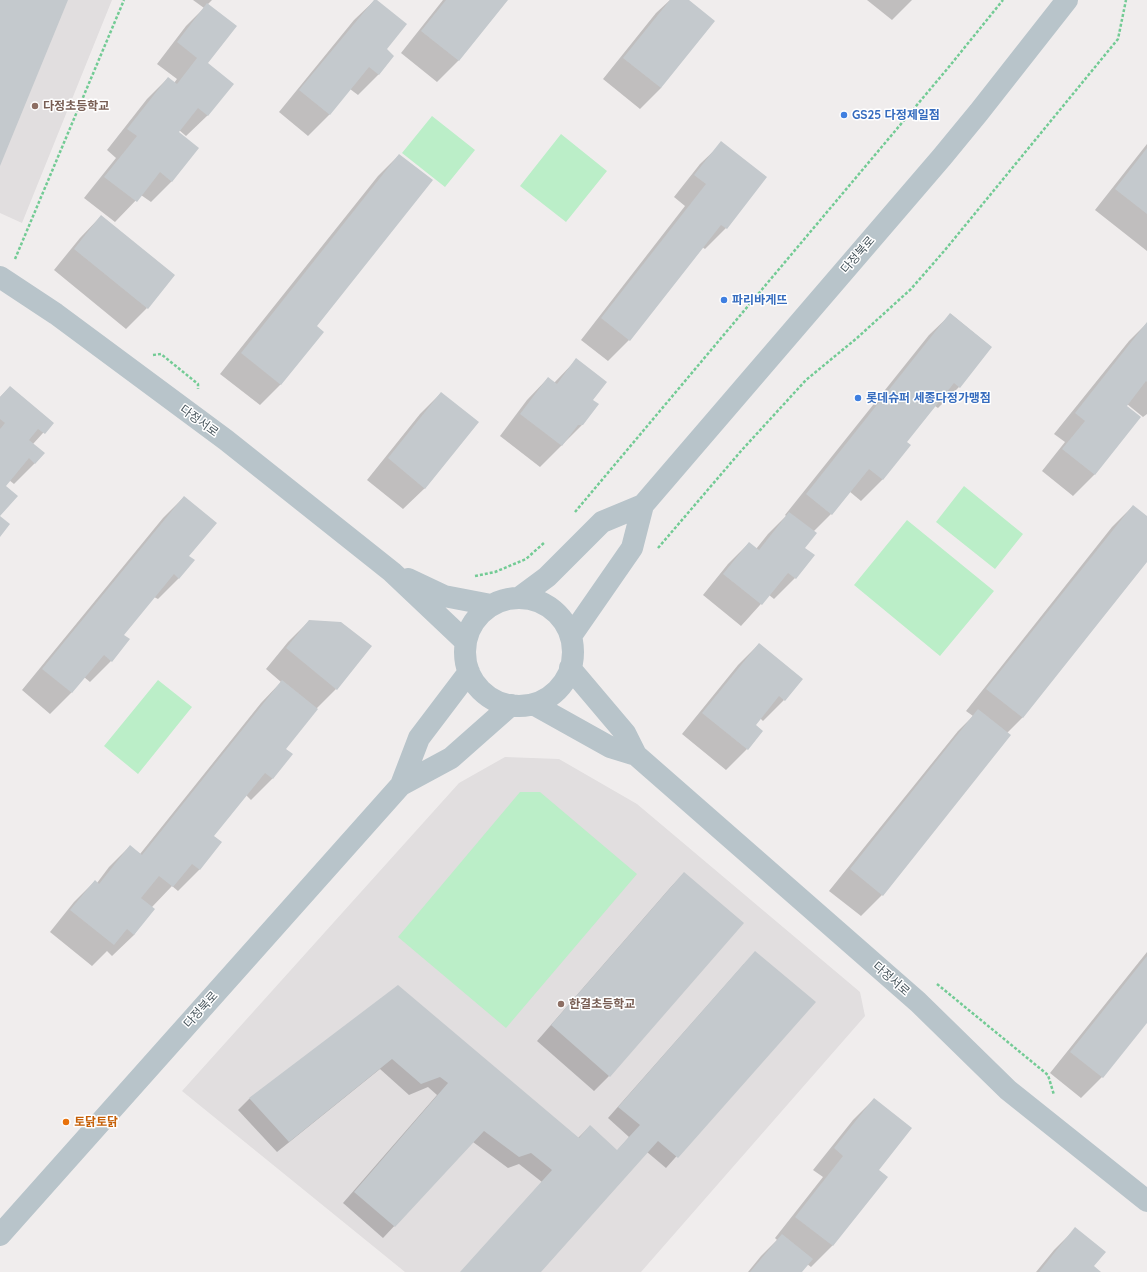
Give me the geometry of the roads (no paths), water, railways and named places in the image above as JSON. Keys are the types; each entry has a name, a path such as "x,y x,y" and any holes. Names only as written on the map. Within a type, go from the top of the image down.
{"street":[{"name":"다정북로","path":"643,504 942,157 1067,0"},
{"name":"다정서로","path":"3,278 56,314 226,440 392,572"},
{"path":"520,598 547,577 602,522 643,504"},
{"path":"571,636 632,548 643,504"},
{"path":"392,572 444,596 491,605"},
{"path":"392,572 466,642"},
{"path":"520,598 537,600 552,608 564,620 571,636 573,652 570,668 562,684 549,696 534,704 522,706 511,705 493,699 479,688 469,672 465,657 466,642 471,628 479,615 491,605 505,599 520,598"},
{"path":"570,668 625,733 636,755"},
{"path":"401,785 419,738 469,672"},
{"path":"534,704 610,746 636,755"},
{"path":"401,785 451,758 511,705"},
{"name":"다정서로","path":"636,755 918,1002 1008,1090 1147,1201"},
{"name":"다정북로","path":"0,1235 401,785"}],"place":[{"name":"다정초등학교","path":"35,106"},
{"name":"GS25 다정제일점","path":"844,115"},
{"name":"파리바게뜨","path":"724,300"},
{"name":"롯데슈퍼 세종다정가맹점","path":"858,398"},
{"name":"한결초등학교","path":"561,1004"},
{"name":"토닭토닭","path":"66,1122"}]}
